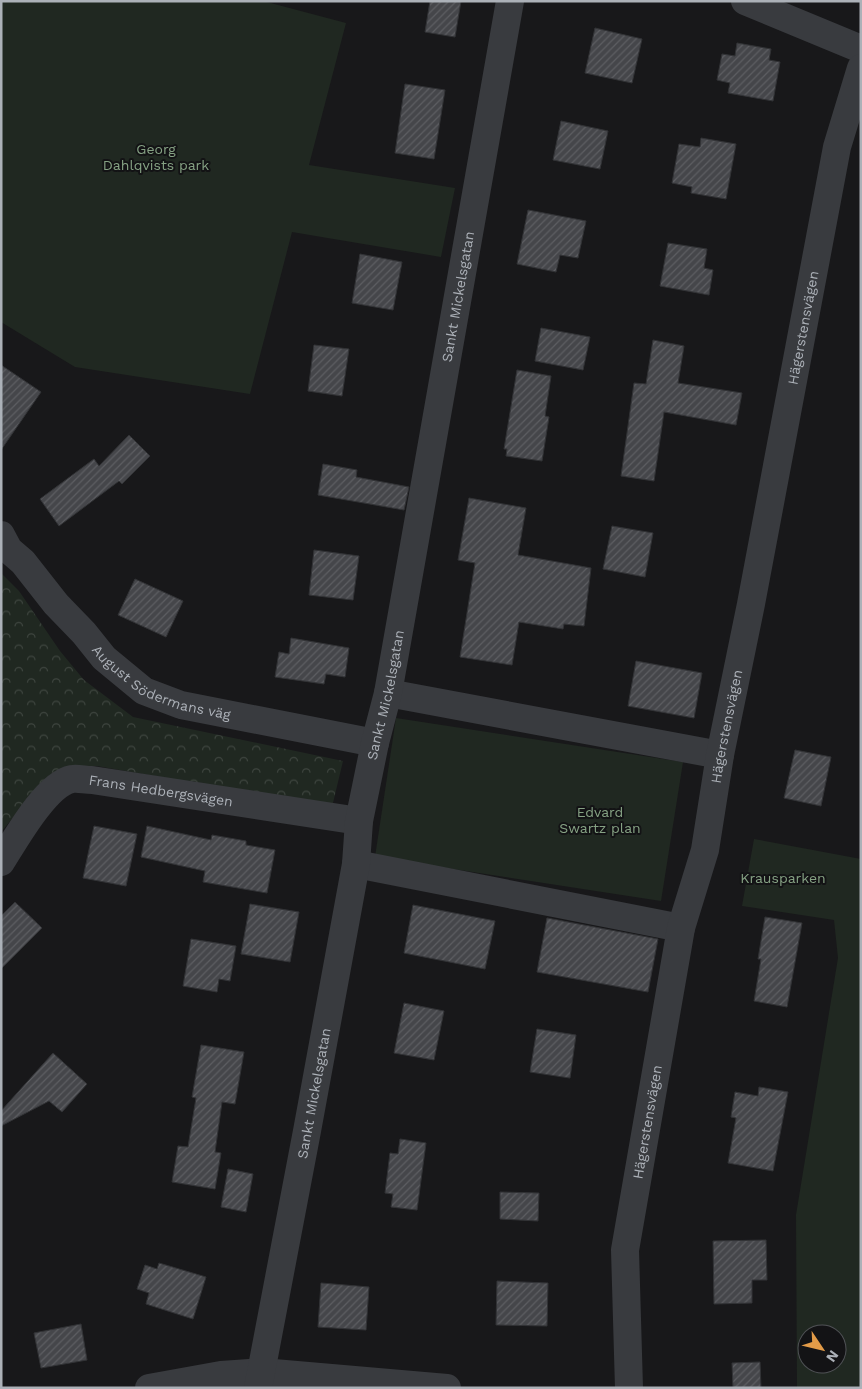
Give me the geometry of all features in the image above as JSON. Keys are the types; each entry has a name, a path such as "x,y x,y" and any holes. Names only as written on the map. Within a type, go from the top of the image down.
{"street":[{"name":"Sankt Mickelsgatan","path":"260,1380 356,864 359,821 375,743 388,693 510,1"},
{"path":"744,1 861,49"},
{"name":"Hägerstensvägen","path":"629,1388 625,1250 681,928 705,850 720,755 751,604 837,147 861,68"},
{"name":"August Södermans väg","path":"1,535 9,550 23,562 56,604 84,633 104,658 144,691 181,706 375,743"},
{"path":"388,693 720,755"},
{"name":"Frans Hedbergsvägen","path":"1,862 24,825 50,791 71,779 92,780 359,821"},
{"path":"356,864 681,928"},
{"path":"149,1388 221,1375 260,1380 447,1388"}],"green space":[{"name":"Georg Dahlqvists park","path":"1,1 263,1 346,23 309,165 455,188 441,257 292,232 250,394 75,367 1,322"},
{"path":"1,573 19,591 60,651 84,680 133,717 343,761 332,807 97,766 71,766 41,784 1,832"},
{"name":"Edvard Swartz plan","path":"396,718 683,762 661,901 375,857"},
{"name":"Krausparken","path":"754,839 861,859 861,1388 797,1388 796,1215 838,958 834,920 742,906"}],"building":[{"path":"430,1 461,1 455,37 425,32"},
{"path":"595,28 642,39 632,83 585,73"},
{"path":"737,43 771,49 769,60 780,62 773,101 728,93 730,83 717,80 722,54 735,56"},
{"path":"405,84 445,90 434,159 395,153"},
{"path":"561,121 608,131 600,169 553,160"},
{"path":"701,138 736,144 726,199 691,193 692,187 672,183 679,144 700,147"},
{"path":"528,210 586,221 578,258 560,255 556,272 517,264"},
{"path":"668,243 707,249 704,268 713,270 709,295 660,286"},
{"path":"360,254 402,262 393,310 352,303"},
{"path":"541,328 590,337 583,370 535,361"},
{"path":"653,340 684,346 678,383 742,393 736,425 664,412 654,481 621,476 634,383 646,384"},
{"path":"314,345 349,349 342,396 308,391"},
{"path":"1,365 41,392 1,450"},
{"path":"517,370 551,376 545,416 549,417 542,461 506,456 507,449 504,449"},
{"path":"129,435 150,456 122,484 119,481 59,526 40,499 94,459 99,466"},
{"path":"323,464 357,470 356,477 409,487 404,510 318,495"},
{"path":"469,498 526,508 518,555 591,568 584,626 564,624 563,629 519,622 512,665 460,657 475,563 458,560"},
{"path":"612,526 653,533 645,577 603,569"},
{"path":"314,550 359,556 353,600 309,595"},
{"path":"135,579 183,601 166,637 118,615"},
{"path":"291,638 349,648 345,677 326,674 324,684 275,677 279,652 289,654"},
{"path":"636,661 702,673 694,718 628,706"},
{"path":"795,750 831,757 821,806 784,798"},
{"path":"94,826 137,834 126,886 83,878"},
{"path":"147,826 211,840 212,835 246,841 246,845 275,850 267,893 203,882 205,871 141,857"},
{"path":"15,902 42,928 1,969 1,916"},
{"path":"250,904 299,912 290,962 241,954"},
{"path":"413,905 495,921 485,969 404,953"},
{"path":"765,917 802,923 787,1007 754,1001"},
{"path":"547,918 658,939 648,992 537,972"},
{"path":"191,939 236,946 230,981 219,979 217,992 183,986"},
{"path":"404,1003 444,1011 434,1060 394,1053"},
{"path":"537,1029 576,1035 570,1078 530,1072"},
{"path":"201,1045 244,1052 235,1104 222,1102 215,1152 221,1153 215,1189 172,1182 178,1146 188,1147 196,1098 192,1097"},
{"path":"53,1053 87,1084 62,1112 49,1101 1,1126 1,1111"},
{"path":"759,1087 788,1092 773,1171 728,1163 736,1118 731,1117 735,1092 758,1096"},
{"path":"400,1139 426,1143 417,1210 391,1207 393,1194 385,1193 390,1153 398,1154"},
{"path":"228,1169 253,1174 246,1212 221,1207"},
{"path":"500,1192 539,1193 538,1221 500,1219"},
{"path":"766,1240 767,1280 752,1280 752,1303 714,1304 713,1241"},
{"path":"159,1263 206,1277 193,1319 146,1304 149,1293 137,1289 145,1265 157,1269"},
{"path":"497,1281 548,1283 547,1326 496,1325"},
{"path":"321,1283 369,1287 366,1330 318,1327"},
{"path":"81,1324 87,1360 41,1368 34,1333"},
{"path":"760,1362 761,1388 733,1388 732,1363"}]}
